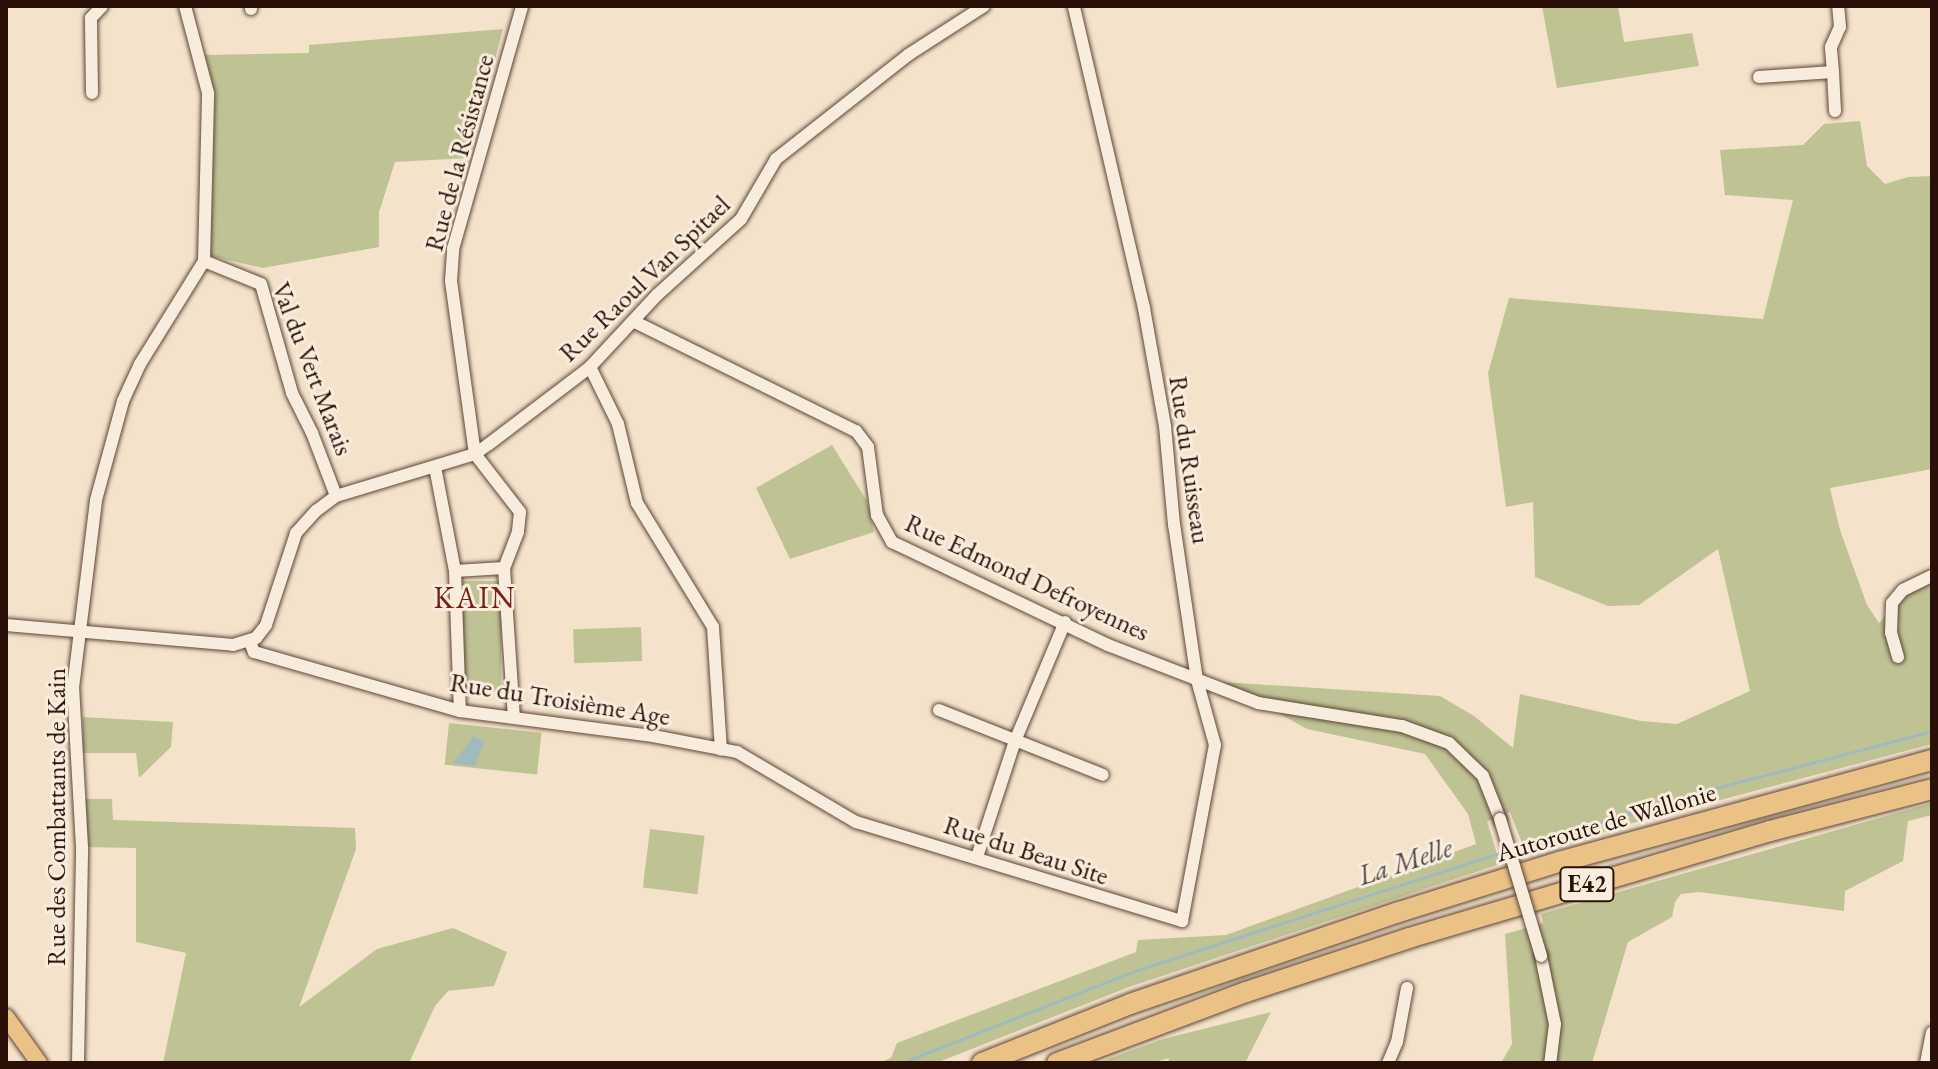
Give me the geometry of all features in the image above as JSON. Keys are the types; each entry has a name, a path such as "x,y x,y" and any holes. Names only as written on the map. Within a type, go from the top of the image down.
{"highway":[{"name":"Autoroute de Wallonie","path":"982,1063 1143,999 1414,908 1559,862 1932,760"},
{"name":"Autoroute de Wallonie","path":"1057,1063 1246,992 1409,938 1740,839 1932,789"}],"main road":[{"path":"6,1017 39,1063"}],"street":[{"path":"92,93 91,18 102,6"},
{"path":"173,6 185,6 208,93 204,261"},
{"name":"Rue de la Résistance","path":"475,454 451,281 453,249 522,6"},
{"name":"Rue Raoul Van Spitael","path":"336,496 475,454 590,367 633,321 741,219 776,159 897,63 984,6"},
{"name":"Rue du Ruisseau","path":"1074,6 1144,308 1165,426 1174,525 1197,680 1215,745 1182,921"},
{"path":"1835,111 1831,47 1840,27 1838,6"},
{"path":"1759,77 1833,72"},
{"name":"Val du Vert Marais","path":"204,261 261,284 292,393 312,433 336,496"},
{"name":"Rue des Combattants de Kain","path":"78,1063 82,847 73,688 96,500 123,401 140,364 204,261"},
{"name":"Rue Edmond Defroyennes","path":"633,321 856,431 868,447 877,515 888,539 1108,645 1258,703 1402,726 1449,743 1483,776 1500,819 1541,956 1555,1024 1550,1063"},
{"path":"590,367 618,424 637,503 713,627 721,750"},
{"path":"475,454 520,512 518,532 506,565 514,717"},
{"path":"435,467 455,571 460,711"},
{"path":"6,625 233,645 250,642 266,625 296,533 336,496"},
{"path":"455,571 506,565"},
{"path":"1898,657 1891,633 1892,603 1903,590 1932,576"},
{"path":"977,857 1015,741 1065,622"},
{"name":"Rue du Troisième Age","path":"250,642 254,652 460,711 653,736 721,750 756,762 824,806 856,822"},
{"path":"939,710 1103,775"},
{"name":"Rue du Beau Site","path":"856,822 977,857 1123,906 1182,921"},
{"path":"1388,1063 1397,1042 1407,988"},
{"path":"1926,1063 1932,1033"}],"green space":[{"path":"1542,6 1618,6 1624,42 1692,33 1699,66 1557,88"},
{"path":"503,29 469,158 395,162 379,212 379,247 263,268 210,256 215,93 205,55 309,53 309,45"},
{"path":"1860,121 1867,166 1885,184 1908,177 1932,176 1932,469 1830,488 1840,530 1867,605 1879,623 1905,594 1932,583 1932,744 1633,823 1527,856 1510,812 1487,821 1500,864 1129,987 936,1063 879,1063 891,1058 897,1043 1136,952 1138,940 1226,935 1476,844 1468,814 1425,754 1307,729 1222,682 1440,696 1474,716 1513,748 1520,694 1641,721 1677,724 1750,691 1718,549 1639,605 1608,606 1535,577 1533,502 1506,507 1488,373 1509,298 1763,319 1793,200 1725,195 1720,150 1803,145 1824,124"},
{"path":"832,445 867,501 874,532 790,559 756,488"},
{"path":"462,581 501,581 501,692 462,692"},
{"path":"641,627 642,661 574,663 573,629"},
{"path":"83,717 173,722 171,747 139,778 136,753 83,753"},
{"path":"449,723 541,733 537,774 445,765"},
{"path":"79,799 112,799 113,820 355,828 356,849 299,1007 377,949 453,928 507,952 494,986 448,991 435,1006 409,1063 163,1063 186,953 136,942 136,848 82,847"},
{"path":"1932,803 1932,815 1908,821 1903,861 1845,891 1844,911 1699,892 1681,894 1675,902 1672,917 1628,942 1592,1063 1501,1063 1512,1044 1505,934 1543,923 1541,914"},
{"path":"650,829 705,836 697,894 643,888"},
{"path":"1271,1012 1245,1063 1168,1063 1169,1058 1152,1063 1097,1063 1163,1039"}],"water":[{"path":"474,736 484,742 475,766 453,763"}],"waterway":[{"name":"La Melle","path":"1512,849 1705,791 1932,731"},
{"name":"La Melle","path":"901,1063 1137,970 1505,851"}],"district":[{"name":"KAIN","path":"475,598"}]}
